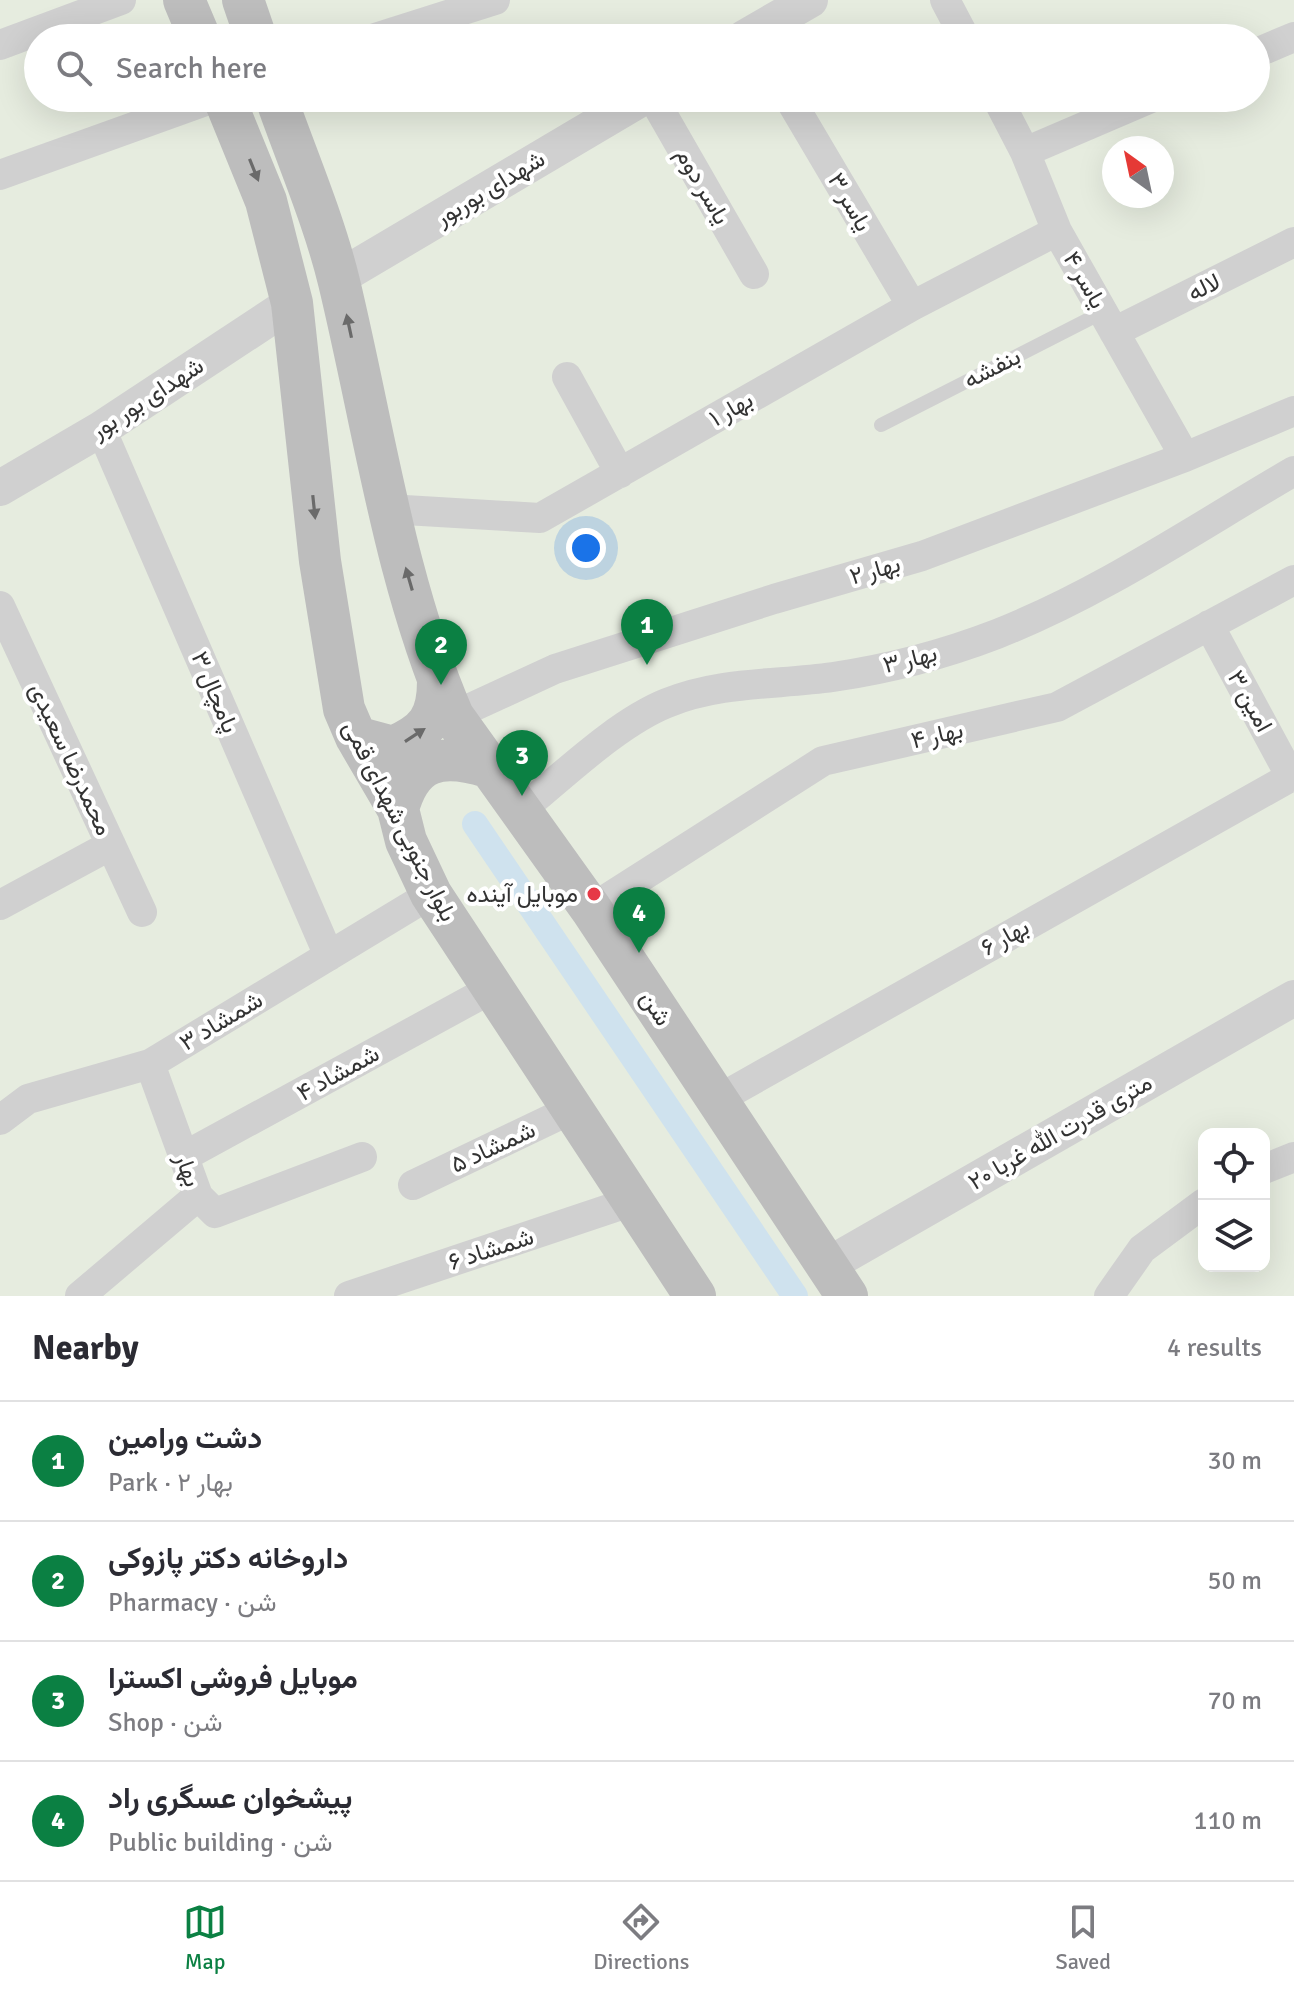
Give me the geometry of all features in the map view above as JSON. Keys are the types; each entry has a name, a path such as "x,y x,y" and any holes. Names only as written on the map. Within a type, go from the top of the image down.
{"main road":[{"path":"184,0 194,24"},
{"path":"243,0 251,24"},
{"name":"بلوار جنوبی شهدای قمی","path":"230,112 266,201 292,303 320,561 344,709 402,825 431,894 695,1296"},
{"path":"281,112 338,278 388,509 445,699 438,703 433,720 423,732 393,747 356,737"},
{"path":"309,463 374,442"},
{"name":"شن","path":"445,699 488,767 591,909 836,1281"},
{"path":"402,825 404,785 417,769 452,760 488,767"}],"street":[{"path":"56,24 121,0"},
{"path":"419,24 495,0"},
{"path":"771,24 810,0"},
{"path":"945,0 958,24"},
{"path":"0,45 24,36"},
{"path":"1270,47 1294,37"},
{"path":"0,175 175,112"},
{"name":"شهدای بوربور","path":"338,278 618,112"},
{"name":"یاسر دوم","path":"661,112 754,274"},
{"name":"یاسر ۳","path":"797,112 912,306"},
{"name":"یاسر ۴","path":"1004,112 1025,152 1057,231 1185,457"},
{"path":"1025,152 1118,112"},
{"name":"بهار ۱","path":"388,509 540,518 912,306 1057,231"},
{"name":"لاله","path":"1108,322 1294,242"},
{"name":"شهدای بور بور","path":"0,488 101,429 292,303"},
{"path":"567,377 620,473"},
{"name":"بهار ۲","path":"445,699 555,669 774,599 922,556 1185,457 1294,411"},
{"name":"پامچال ۳","path":"101,429 329,956"},
{"name":"بهار ۳","path":"521,810 621,730 664,704 710,688 834,676 925,657 996,634 1091,592 1294,471"},
{"name":"بهار ۴","path":"591,909 823,761 1057,707 1294,580"},
{"name":"محمدرضا سعیدی","path":"0,606 142,912"},
{"name":"امین ۳","path":"1209,625 1293,776"},
{"name":"بهار ۶","path":"717,1100 1293,776"},
{"path":"0,905 111,845"},
{"name":"شمشاد ۳","path":"0,1120 28,1099 150,1064 431,894"},
{"name":"شمشاد ۴","path":"183,1157 493,988"},
{"name":"۲۰ متری قدرت الله غربا","path":"836,1281 1294,998"},
{"name":"بهار","path":"150,1064 198,1196 215,1213 362,1157"},
{"name":"شمشاد ۵","path":"413,1185 572,1109"},
{"path":"1270,1167 1294,1157"},
{"path":"80,1296 198,1196"},
{"name":"شمشاد ۶","path":"349,1296 633,1201"},
{"path":"1109,1296 1142,1249 1198,1207"}],"lane":[{"name":"بنفشه","path":"881,425 1108,322"}],"shaded area":[{"path":"0,0 1294,0 1294,1296 0,1296"}],"waterway":[{"path":"475,824 795,1296"}],"place":[{"name":"دشت ورامین","path":"647,665"},
{"name":"داروخانه دکتر پازوکی","path":"441,685"},
{"name":"موبایل فروشی اکسترا","path":"522,796"},
{"name":"موبایل آینده","path":"594,894"},
{"name":"پیشخوان عسگری راد","path":"639,953"}]}
